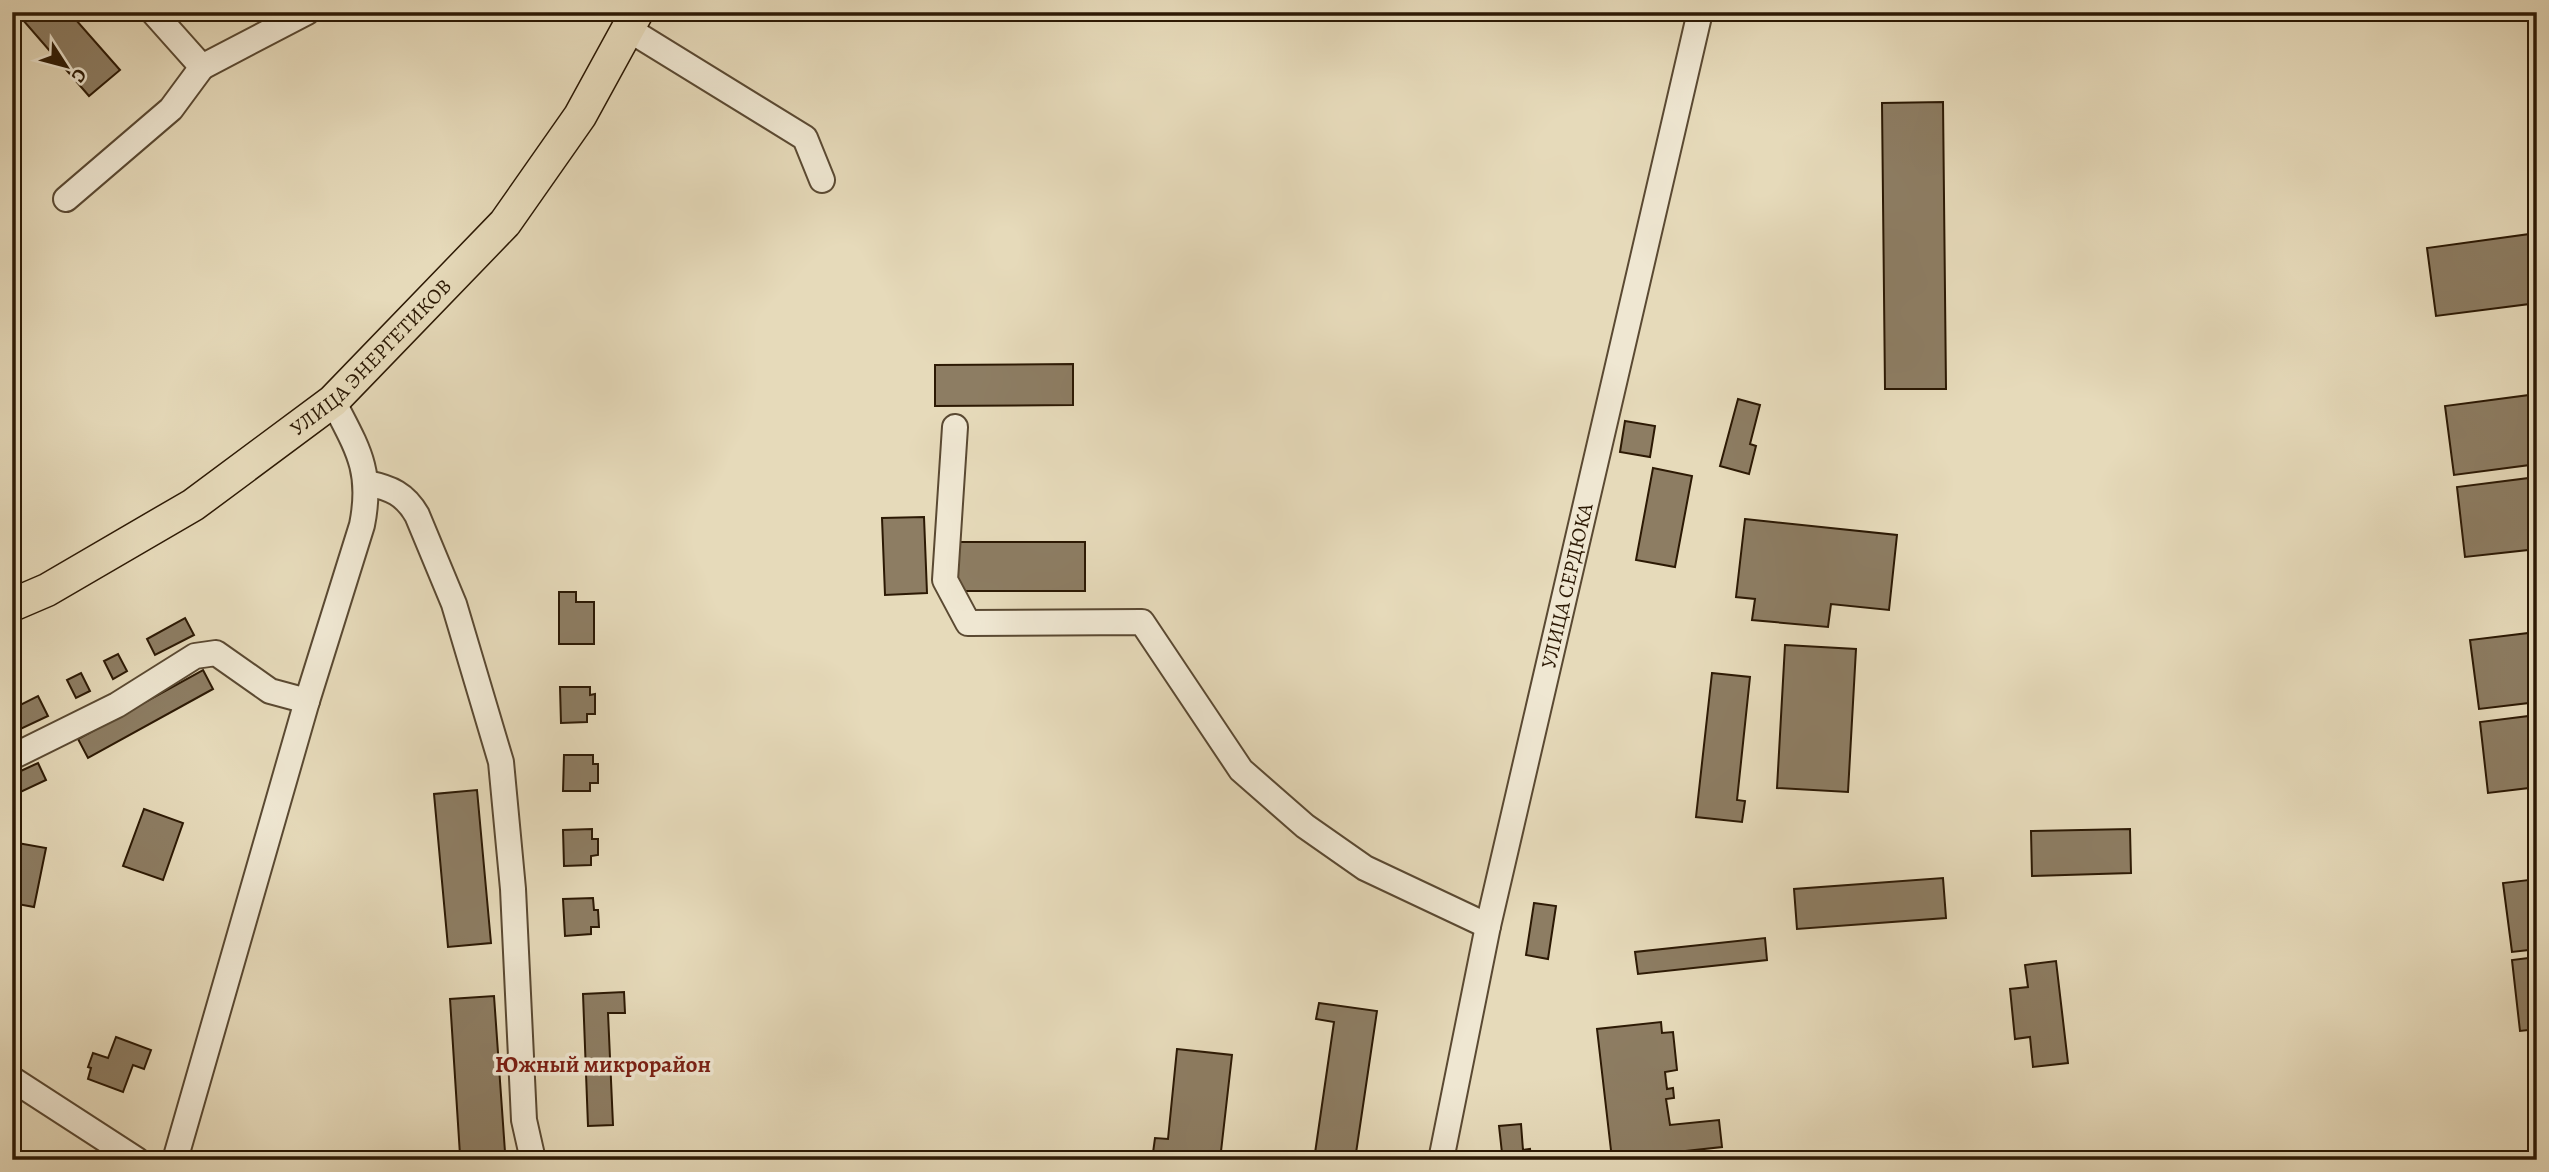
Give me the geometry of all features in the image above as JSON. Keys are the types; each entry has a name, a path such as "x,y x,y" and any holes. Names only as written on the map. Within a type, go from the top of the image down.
{"main road":[{"name":"УЛИЦА ЭНЕРГЕТИКОВ","path":"12,605 47,590 192,505 333,401 505,223 580,116 633,20"}],"street":[{"path":"153,12 202,67"},
{"path":"66,199 172,109 202,67 307,12"},
{"name":"УЛИЦА СЕРДЮКА","path":"1441,1160 1488,926 1700,12"},
{"path":"633,20 805,138 822,180"},
{"path":"175,1160 367,503 367,483 362,458 333,401"},
{"path":"955,427 945,580 968,623 1142,622 1241,770 1305,826 1365,868 1488,926"},
{"path":"367,483 398,492 410,503 417,515 454,604 501,762 513,888 524,1120 533,1160"},
{"path":"12,757 117,705 195,656 216,653 270,691 307,701"},
{"path":"12,1079 138,1160"}],"building":[{"path":"16,12 69,12 120,70 89,96"},
{"path":"1943,102 1946,389 1885,389 1882,103"},
{"path":"2537,233 2537,303 2436,316 2427,248"},
{"path":"1073,364 1073,405 935,406 935,365"},
{"path":"2537,394 2537,464 2454,475 2445,406"},
{"path":"1738,399 1760,405 1750,444 1756,446 1749,474 1720,466"},
{"path":"1625,421 1655,426 1650,457 1620,452"},
{"path":"1653,468 1692,476 1675,567 1636,560"},
{"path":"2537,477 2537,549 2465,557 2457,487"},
{"path":"924,517 927,593 885,595 882,518"},
{"path":"1745,519 1897,535 1889,610 1831,604 1828,627 1752,620 1755,599 1736,597"},
{"path":"957,542 1085,542 1085,591 957,591"},
{"path":"559,592 576,592 576,602 594,602 594,644 559,644"},
{"path":"185,618 194,635 155,655 147,639"},
{"path":"2537,632 2537,702 2479,709 2470,640"},
{"path":"1785,645 1856,649 1848,792 1777,788"},
{"path":"118,654 127,671 113,679 104,661"},
{"path":"203,670 213,689 88,758 78,739"},
{"path":"81,673 90,691 76,698 67,680"},
{"path":"1712,673 1750,677 1737,800 1745,801 1742,822 1696,817"},
{"path":"560,687 590,687 590,695 595,694 595,714 587,714 587,722 561,723"},
{"path":"38,696 48,716 12,733 12,709"},
{"path":"2537,715 2537,787 2488,793 2480,722"},
{"path":"564,755 593,755 593,764 598,764 598,783 590,783 590,791 563,791"},
{"path":"38,763 46,780 12,796 12,775"},
{"path":"477,790 491,943 448,947 434,794"},
{"path":"144,809 183,823 163,880 123,866"},
{"path":"592,829 592,839 598,839 598,855 591,856 591,865 564,866 563,830"},
{"path":"2130,829 2131,873 2032,876 2031,831"},
{"path":"12,842 46,848 34,907 12,903"},
{"path":"1943,878 1946,918 1797,929 1794,889"},
{"path":"2537,879 2537,949 2512,952 2503,883"},
{"path":"593,898 594,910 598,910 599,927 591,927 591,934 565,936 563,899"},
{"path":"1534,903 1556,906 1548,959 1526,955"},
{"path":"1765,938 1767,960 1638,974 1635,952"},
{"path":"2537,957 2537,1029 2520,1031 2512,960"},
{"path":"2056,961 2068,1063 2033,1067 2030,1037 2015,1039 2010,989 2028,987 2025,965"},
{"path":"624,992 625,1013 608,1013 613,1125 588,1126 583,994"},
{"path":"494,996 505,1152 460,1155 450,999"},
{"path":"1319,1003 1377,1011 1355,1160 1314,1160 1334,1022 1316,1019"},
{"path":"1661,1022 1662,1033 1673,1032 1677,1070 1665,1072 1667,1089 1673,1088 1674,1098 1666,1099 1670,1125 1719,1120 1722,1147 1612,1159 1597,1029"},
{"path":"116,1037 151,1050 144,1069 133,1065 123,1092 88,1079 91,1068 88,1067 93,1053 108,1058"},
{"path":"1177,1049 1232,1055 1220,1160 1152,1160 1155,1138 1168,1139"},
{"path":"2537,1121 2537,1160 2536,1160 2533,1122"},
{"path":"1521,1124 1523,1150 1530,1149 1531,1160 1492,1160 1492,1154 1502,1153 1499,1126"}],"district":[{"name":"Южный микрорайон","path":"603,1064"}]}
